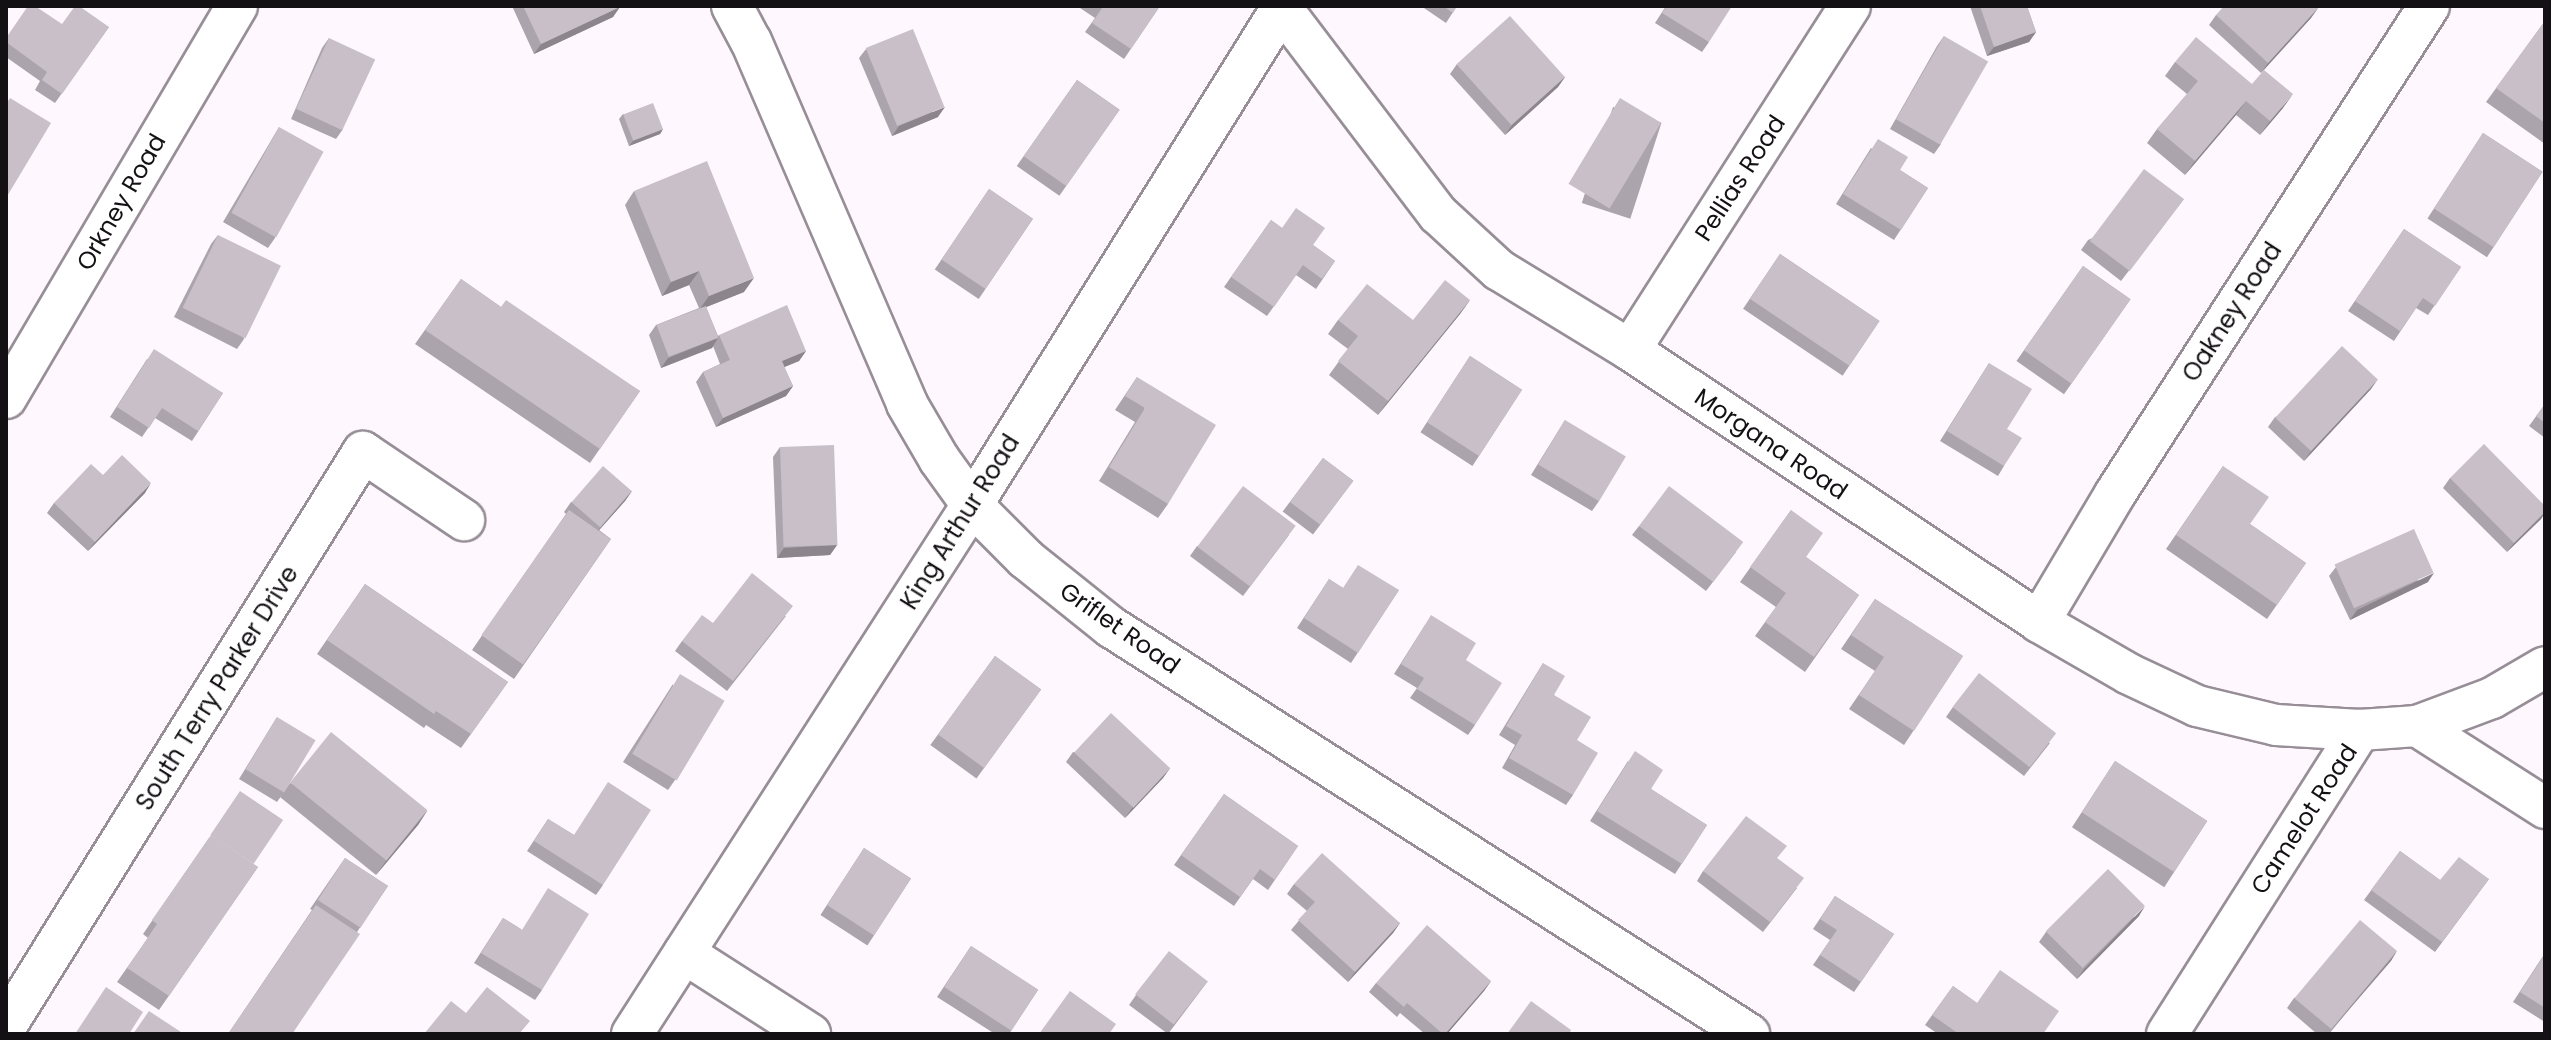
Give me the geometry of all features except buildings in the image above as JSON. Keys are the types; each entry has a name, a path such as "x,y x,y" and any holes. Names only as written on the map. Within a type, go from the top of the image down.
{"street":[{"name":"Orkney Road","path":"6,398 237,6"},
{"name":"Griflet Road","path":"732,6 758,56 907,404 939,459 972,505 1026,559 1111,627 1749,1034"},
{"name":"Pellias Road","path":"1630,350 1850,6"},
{"name":"Oakney Road","path":"2039,622 2115,494 2429,6"},
{"name":"King Arthur Road","path":"632,1034 972,505 1282,7"},
{"name":"Morgana Road","path":"1282,7 1438,214 1499,270 1630,350 2039,622 2129,674 2197,706 2276,725 2360,730"},
{"name":"South Terry Parker Drive","path":"6,1026 363,452 464,520"},
{"name":"Camelot Road","path":"2167,1034 2360,730 2417,726 2492,698 2545,667"},
{"path":"2417,726 2545,808"},
{"path":"684,953 810,1034"}]}
